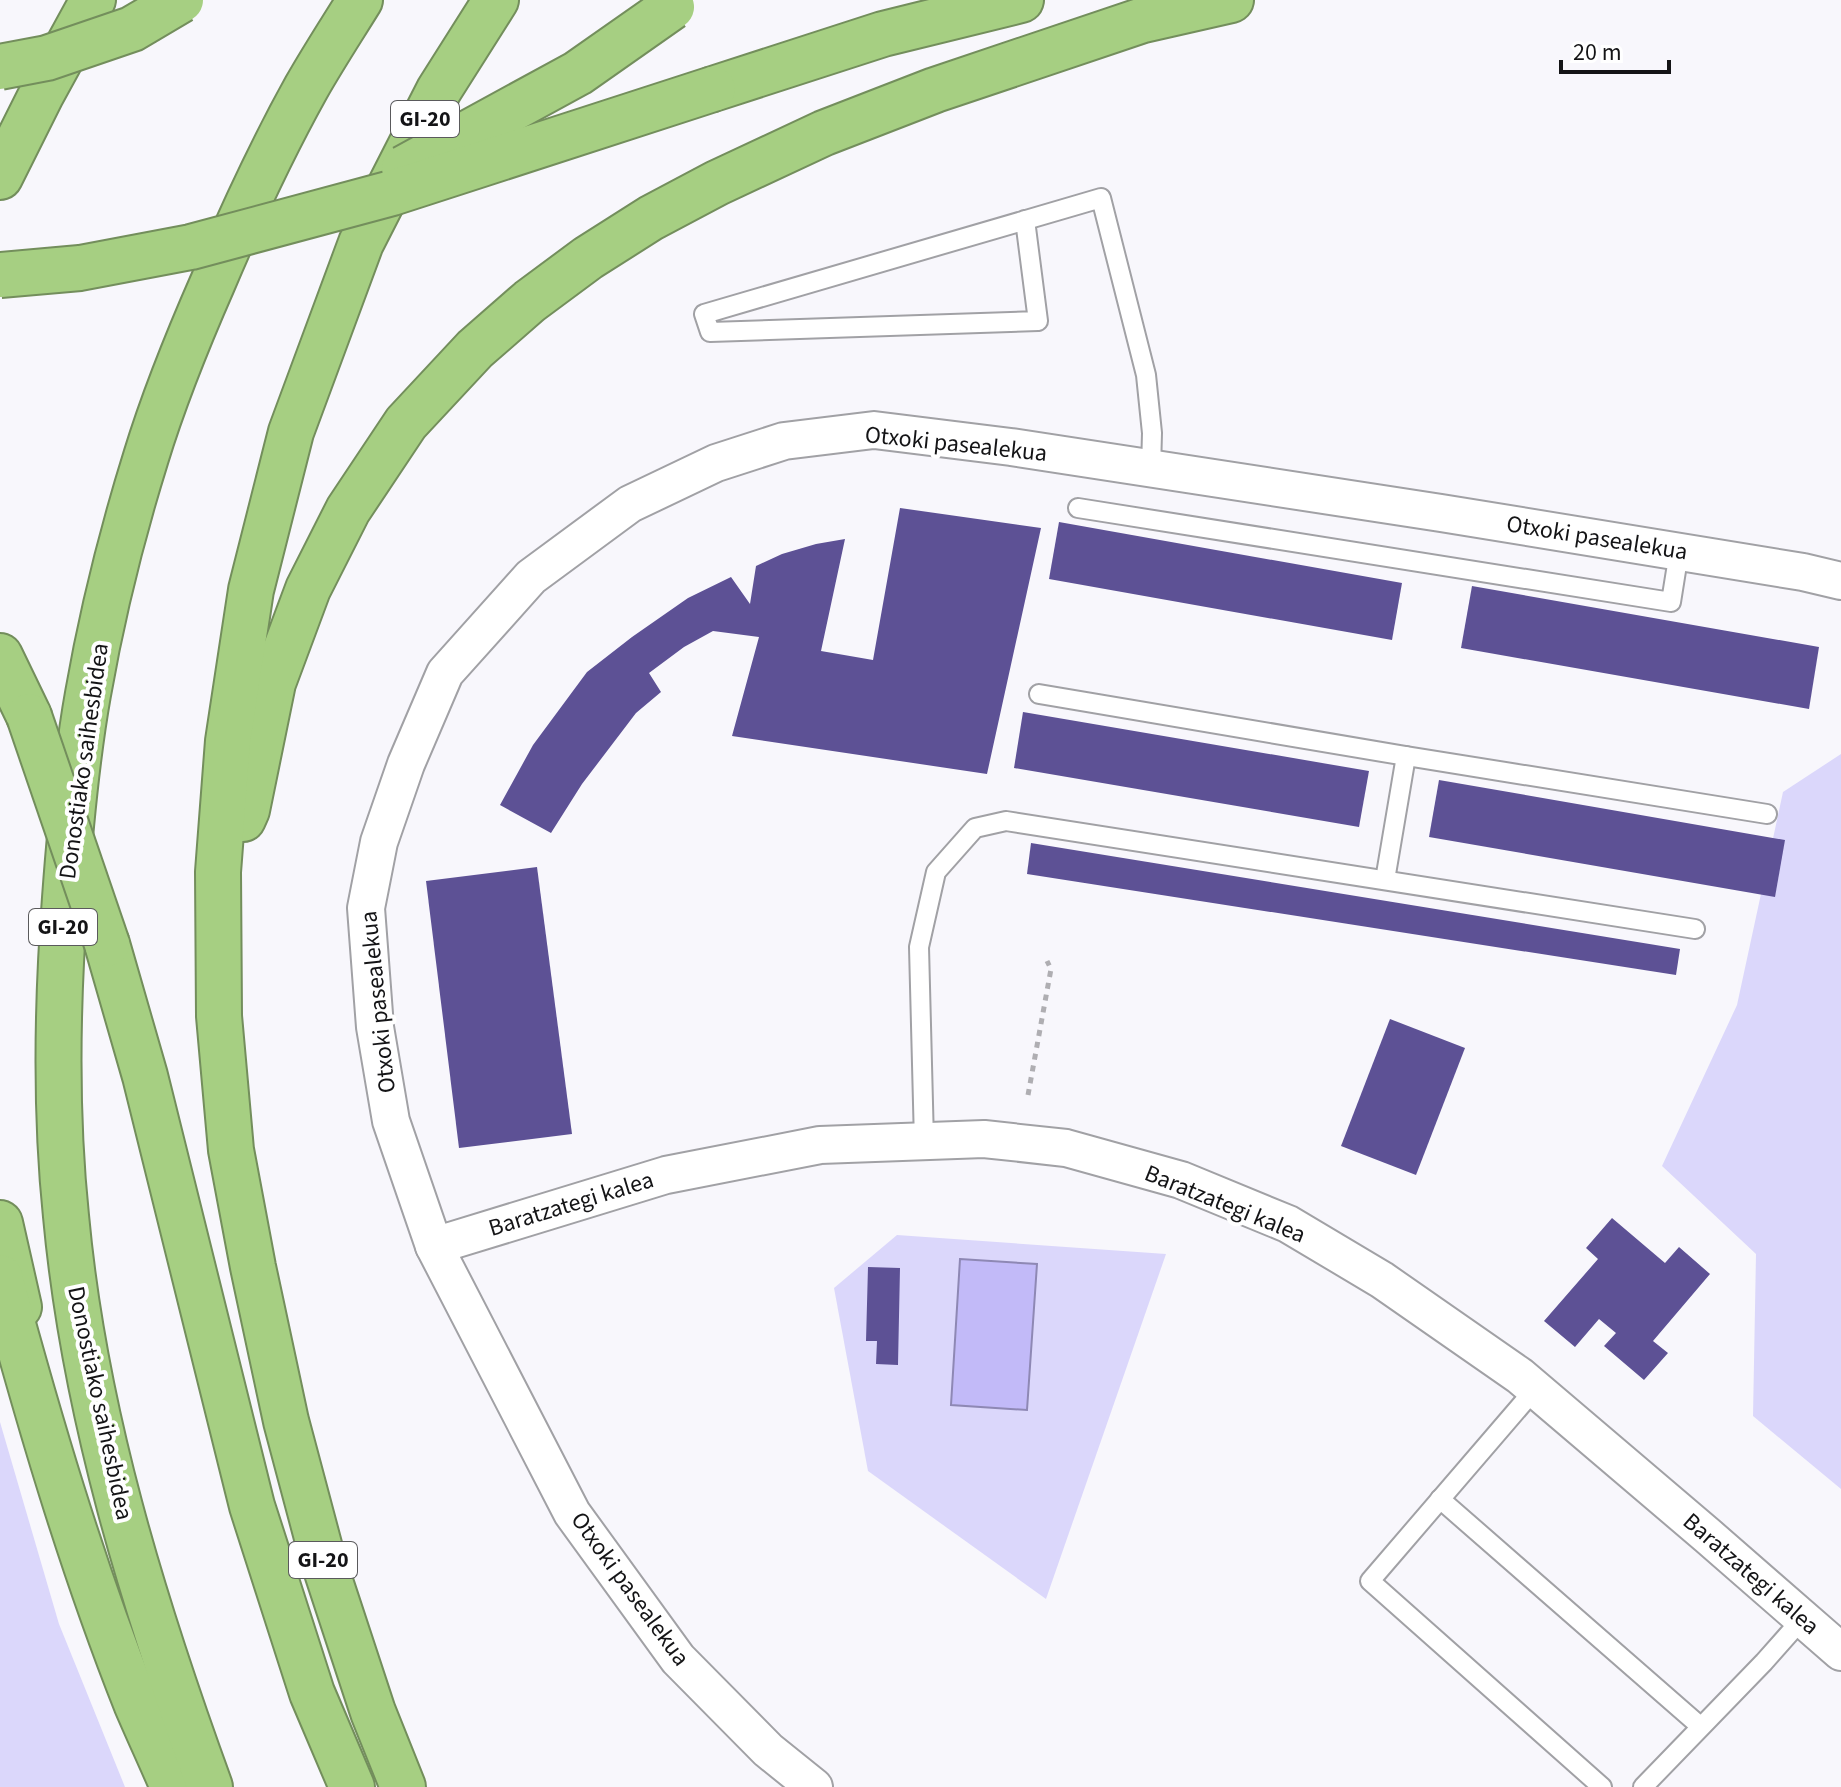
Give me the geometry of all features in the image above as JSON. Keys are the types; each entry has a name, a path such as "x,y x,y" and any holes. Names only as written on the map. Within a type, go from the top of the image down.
{"highway":[{"path":"0,177 93,0"},
{"path":"0,67 47,58 132,29 181,0"},
{"name":"Donostiako saihesbidea","path":"210,1787 140,1583 83,1344 66,1218 58,1097 60,968 70,830 88,694 117,561 146,455 188,340 238,223 305,90 360,0"},
{"name":"GI-20","path":"403,1787 373,1712 323,1560 286,1421 256,1282 231,1150 219,1016 218,872 228,741 251,590 291,432 361,243 439,90 496,0"},
{"path":"0,275 80,268 191,247 392,193 883,34 1021,0"},
{"path":"218,872 247,810 273,683 308,589 348,510 406,423 475,349 519,310 588,258 651,218 824,133 935,90 1143,20 1231,0"},
{"path":"281,222 385,178 482,127 578,73 676,3"},
{"path":"0,656 29,716 107,944 145,1076 252,1506 312,1693 352,1787"},
{"path":"0,1223 53,1461"},
{"path":"0,1277 31,1393 91,1580 137,1703 173,1787"}],"street":[{"name":"Otxoki pasealekua","path":"814,1787 768,1750 678,1659 572,1513 434,1246 391,1121 375,1027 366,908 379,842 406,764 445,673 531,577 630,504 716,463 784,441 874,430 1011,447 1441,513 1803,572 1841,581"},
{"name":"Baratzategi kalea","path":"434,1246 666,1175 820,1145 984,1139 1066,1148 1181,1180 1288,1224 1382,1280 1520,1376 1841,1652"}],"lane":[{"path":"1025,220 1038,321 710,332 704,314 1010,225 1025,220 1101,198 1146,375 1152,433 1151,469"},
{"path":"1078,508 1671,602 1679,552"},
{"path":"1039,694 1767,814"},
{"path":"1385,880 1406,756"},
{"path":"924,1142 919,947 936,872 975,828 1006,821 1695,929"},
{"path":"1535,1389 1370,1581 1602,1787"},
{"path":"1440,1499 1700,1726"},
{"path":"1643,1787 1803,1618"}],"path":[{"path":"1028,1095 1051,969 1047,961"}],"shaded area":[{"path":"1841,754 1841,1489 1753,1416 1756,1254 1662,1166 1737,1005 1783,792"},
{"path":"897,1235 1166,1254 1046,1599 868,1471 834,1288"},
{"path":"960,1259 1037,1264 1027,1410 951,1405"},
{"path":"0,1422 59,1624 125,1787 0,1787"}],"building":[{"path":"900,508 1041,528 987,774 732,736 759,637 713,631 684,647 649,673 661,692 636,713 582,784 551,833 500,805 533,745 587,672 688,598 731,577 750,604 756,566 782,554 845,539 821,651 873,660"},
{"path":"1059,522 1402,583 1392,640 1049,579"},
{"path":"1472,586 1819,647 1809,709 1461,648"},
{"path":"1023,712 1369,771 1359,827 1014,768"},
{"path":"1439,780 1785,840 1775,897 1429,837"},
{"path":"1031,843 1680,949 1676,975 1027,874"},
{"path":"537,867 572,1134 459,1148 426,881"},
{"path":"1390,1019 1465,1048 1416,1175 1341,1146"},
{"path":"1612,1218 1665,1263 1679,1247 1710,1274 1653,1341 1668,1353 1644,1380 1604,1346 1616,1333 1599,1319 1575,1347 1544,1321 1598,1259 1586,1248"},
{"path":"868,1267 900,1268 898,1365 876,1364 877,1341 866,1341"}]}
